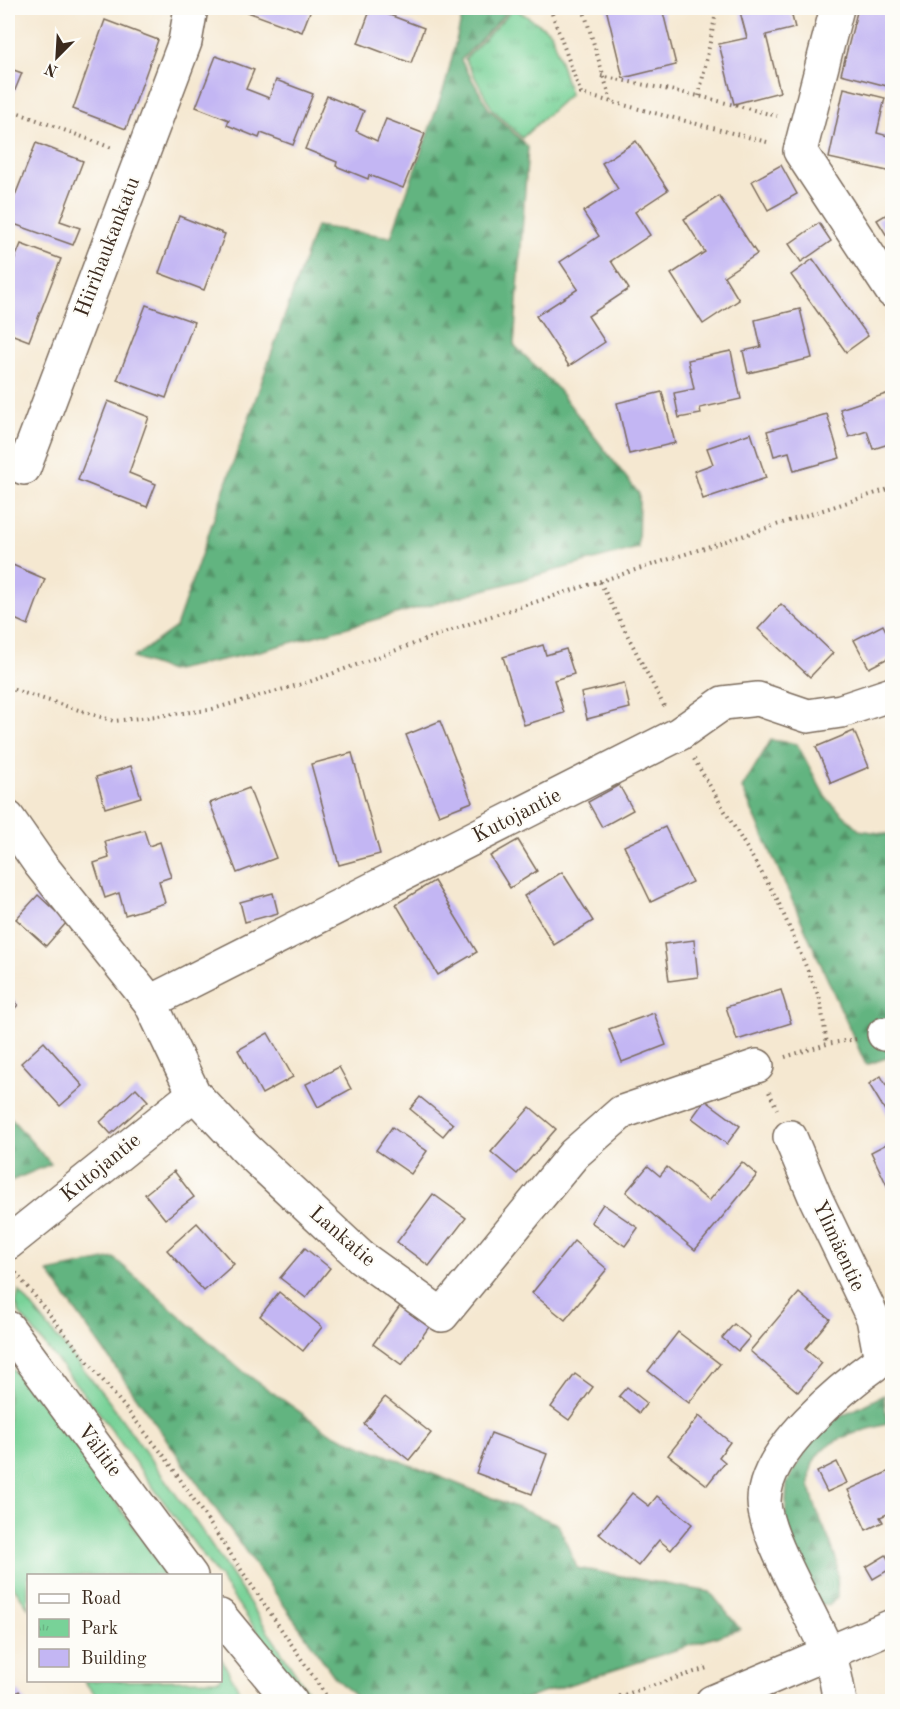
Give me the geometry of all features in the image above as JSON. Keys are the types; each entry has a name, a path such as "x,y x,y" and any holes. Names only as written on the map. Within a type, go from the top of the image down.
{"street":[{"name":"Hiirihaukankatu","path":"8,462 24,468 185,42 191,8"},
{"path":"837,8 804,137 892,291"},
{"name":"Kutojantie","path":"150,1002 679,734 723,703 758,699 808,716 841,711 892,694"},
{"name":"Lankatie","path":"8,818 40,864 150,1002 194,1094 269,1171 362,1257 442,1315 574,1154 622,1112 757,1066"},
{"name":"Kutojantie","path":"11,1257 194,1094"},
{"name":"Ylimäentie","path":"790,1137 820,1207 873,1317 880,1360 838,1391 798,1432 771,1475 764,1501 770,1529 829,1654"},
{"name":"Välitie","path":"8,1328 189,1574"},
{"path":"222,1618 262,1701"},
{"path":"222,1618 291,1701"},
{"path":"712,1701 892,1626"},
{"path":"829,1654 840,1701"}],"path":[{"path":"550,8 581,94 611,102 804,137"},
{"path":"583,8 601,76 611,102"},
{"path":"699,96 717,8"},
{"path":"601,76 699,96 804,137"},
{"path":"8,109 141,158"},
{"path":"8,688 114,721 209,710 309,682 485,618 892,488"},
{"path":"599,582 679,734 777,899 820,999 827,1044"},
{"path":"790,1137 757,1066 827,1044 888,1034"},
{"path":"11,1257 165,1457 329,1701"}],"green space":[{"path":"464,8 511,8 461,60 489,109 528,147 514,345 556,387 639,494 638,548 249,654 170,671 133,658 176,627 316,226 391,237 446,82"},
{"path":"514,8 551,32 570,94 522,138 492,109 465,59"},
{"path":"771,740 797,744 826,798 859,830 892,835 892,1056 866,1065 742,788"},
{"path":"8,1115 51,1164 8,1182"},
{"path":"114,1258 245,1373 330,1433 558,1524 577,1568 710,1592 740,1629 519,1701 360,1701 334,1676 48,1272"},
{"path":"19,1291 108,1400 205,1535 308,1692 302,1696 222,1581 222,1574 216,1574 99,1413 20,1314 16,1304"},
{"path":"8,1364 69,1435 166,1574 27,1574 27,1606 8,1579"},
{"path":"884,1395 887,1424 835,1441 822,1450 813,1463 810,1477 811,1491 837,1564 837,1597 829,1605 812,1603 785,1524 787,1483 818,1428"},
{"path":"222,1660 245,1701 100,1701 85,1682 222,1682"}],"building":[{"path":"237,8 307,8 311,9 302,32"},
{"path":"371,8 424,28 411,63 358,43"},
{"path":"606,8 662,8 676,65 623,78"},
{"path":"739,8 790,8 795,28 766,35 780,92 734,104 719,44 747,38"},
{"path":"858,8 892,8 892,68 887,86 841,74"},
{"path":"105,20 158,40 126,129 73,109"},
{"path":"216,56 254,70 246,89 269,98 276,80 313,94 293,145 261,133 259,138 227,125 229,120 196,107"},
{"path":"8,68 22,73 13,95 8,92"},
{"path":"844,88 885,98 877,133 892,137 892,172 829,158"},
{"path":"327,96 364,111 356,131 377,141 386,119 425,134 403,188 369,175 368,179 336,166 337,162 305,149"},
{"path":"636,141 668,190 635,212 650,235 611,261 629,289 588,316 605,342 569,366 536,316 578,289 560,262 599,236 583,212 618,189 602,163"},
{"path":"36,143 83,161 60,221 80,228 73,245 8,222 8,213"},
{"path":"781,165 797,194 768,210 752,181"},
{"path":"719,196 757,254 724,276 739,300 703,324 671,274 705,252 684,219"},
{"path":"892,211 892,244 877,220"},
{"path":"179,216 225,234 204,290 159,273"},
{"path":"819,223 831,241 801,262 789,244"},
{"path":"21,244 61,259 29,341 8,333 8,276"},
{"path":"813,259 868,336 846,352 791,275"},
{"path":"146,305 194,322 166,398 117,380"},
{"path":"800,309 812,358 748,373 743,351 761,347 755,320"},
{"path":"731,351 741,399 700,408 701,414 679,418 674,393 694,389 688,360"},
{"path":"662,392 675,443 629,454 617,403"},
{"path":"892,392 892,443 873,449 867,431 849,437 840,409"},
{"path":"108,401 149,417 129,473 156,484 147,507 78,480"},
{"path":"827,414 840,458 794,471 789,452 774,456 767,431"},
{"path":"751,433 766,478 703,499 694,471 713,464 707,448"},
{"path":"8,563 45,579 28,625 8,616"},
{"path":"781,604 833,653 810,677 758,629"},
{"path":"883,625 892,643 892,656 869,668 854,640"},
{"path":"543,645 546,655 566,649 574,674 554,680 564,713 524,725 503,657"},
{"path":"624,683 630,708 587,719 581,693"},
{"path":"440,721 472,802 439,815 406,735"},
{"path":"854,731 869,767 831,783 816,747"},
{"path":"352,753 380,854 339,865 311,764"},
{"path":"131,766 141,797 105,808 96,777"},
{"path":"619,785 633,810 602,827 588,802"},
{"path":"249,788 276,858 237,873 210,803"},
{"path":"665,827 692,882 651,902 624,846"},
{"path":"144,830 149,846 160,842 171,877 159,881 165,903 125,915 119,893 105,898 94,863 109,858 105,841"},
{"path":"518,840 537,871 510,888 490,856"},
{"path":"562,872 593,921 554,945 524,896"},
{"path":"434,881 477,952 438,975 396,904"},
{"path":"273,893 278,913 245,922 240,902"},
{"path":"38,895 67,922 46,946 16,919"},
{"path":"694,940 698,977 669,981 664,944"},
{"path":"781,990 791,1023 737,1040 726,1007"},
{"path":"8,993 18,1005 8,1015"},
{"path":"654,1013 666,1045 622,1062 609,1029"},
{"path":"268,1033 293,1077 262,1094 238,1050"},
{"path":"44,1042 83,1086 60,1106 21,1063"},
{"path":"339,1067 351,1089 318,1107 306,1084"},
{"path":"881,1076 892,1096 892,1122 869,1084"},
{"path":"136,1088 148,1101 111,1134 100,1122"},
{"path":"420,1097 453,1124 443,1136 410,1109"},
{"path":"705,1100 740,1126 727,1144 692,1118"},
{"path":"530,1107 556,1129 517,1174 491,1152"},
{"path":"392,1127 427,1151 411,1174 376,1150"},
{"path":"892,1141 892,1196 871,1152"},
{"path":"742,1162 757,1175 695,1250 626,1192 648,1166 660,1176 667,1167 709,1201"},
{"path":"174,1171 194,1197 165,1219 145,1194"},
{"path":"433,1194 466,1218 429,1266 397,1242"},
{"path":"603,1204 638,1228 625,1246 591,1222"},
{"path":"197,1223 234,1264 204,1291 167,1250"},
{"path":"574,1241 607,1269 565,1320 532,1293"},
{"path":"305,1248 330,1268 306,1298 280,1278"},
{"path":"279,1292 322,1327 303,1351 260,1316"},
{"path":"799,1293 830,1319 805,1349 822,1363 798,1392 750,1351"},
{"path":"400,1306 429,1327 402,1365 373,1344"},
{"path":"734,1324 750,1337 738,1351 722,1338"},
{"path":"678,1332 720,1364 689,1403 648,1371"},
{"path":"575,1374 593,1387 569,1420 551,1407"},
{"path":"627,1387 647,1403 639,1413 619,1396"},
{"path":"385,1397 431,1433 409,1460 364,1424"},
{"path":"699,1416 730,1442 719,1457 725,1462 707,1485 668,1455"},
{"path":"491,1433 547,1454 532,1494 476,1473"},
{"path":"837,1462 847,1483 827,1492 817,1472"},
{"path":"892,1470 892,1512 880,1517 883,1522 866,1530 848,1490"},
{"path":"632,1493 649,1506 657,1496 692,1524 671,1550 659,1540 638,1566 599,1534"},
{"path":"886,1555 892,1568 873,1579 866,1567"},
{"path":"19,1691 26,1702 8,1702 8,1700"}]}
